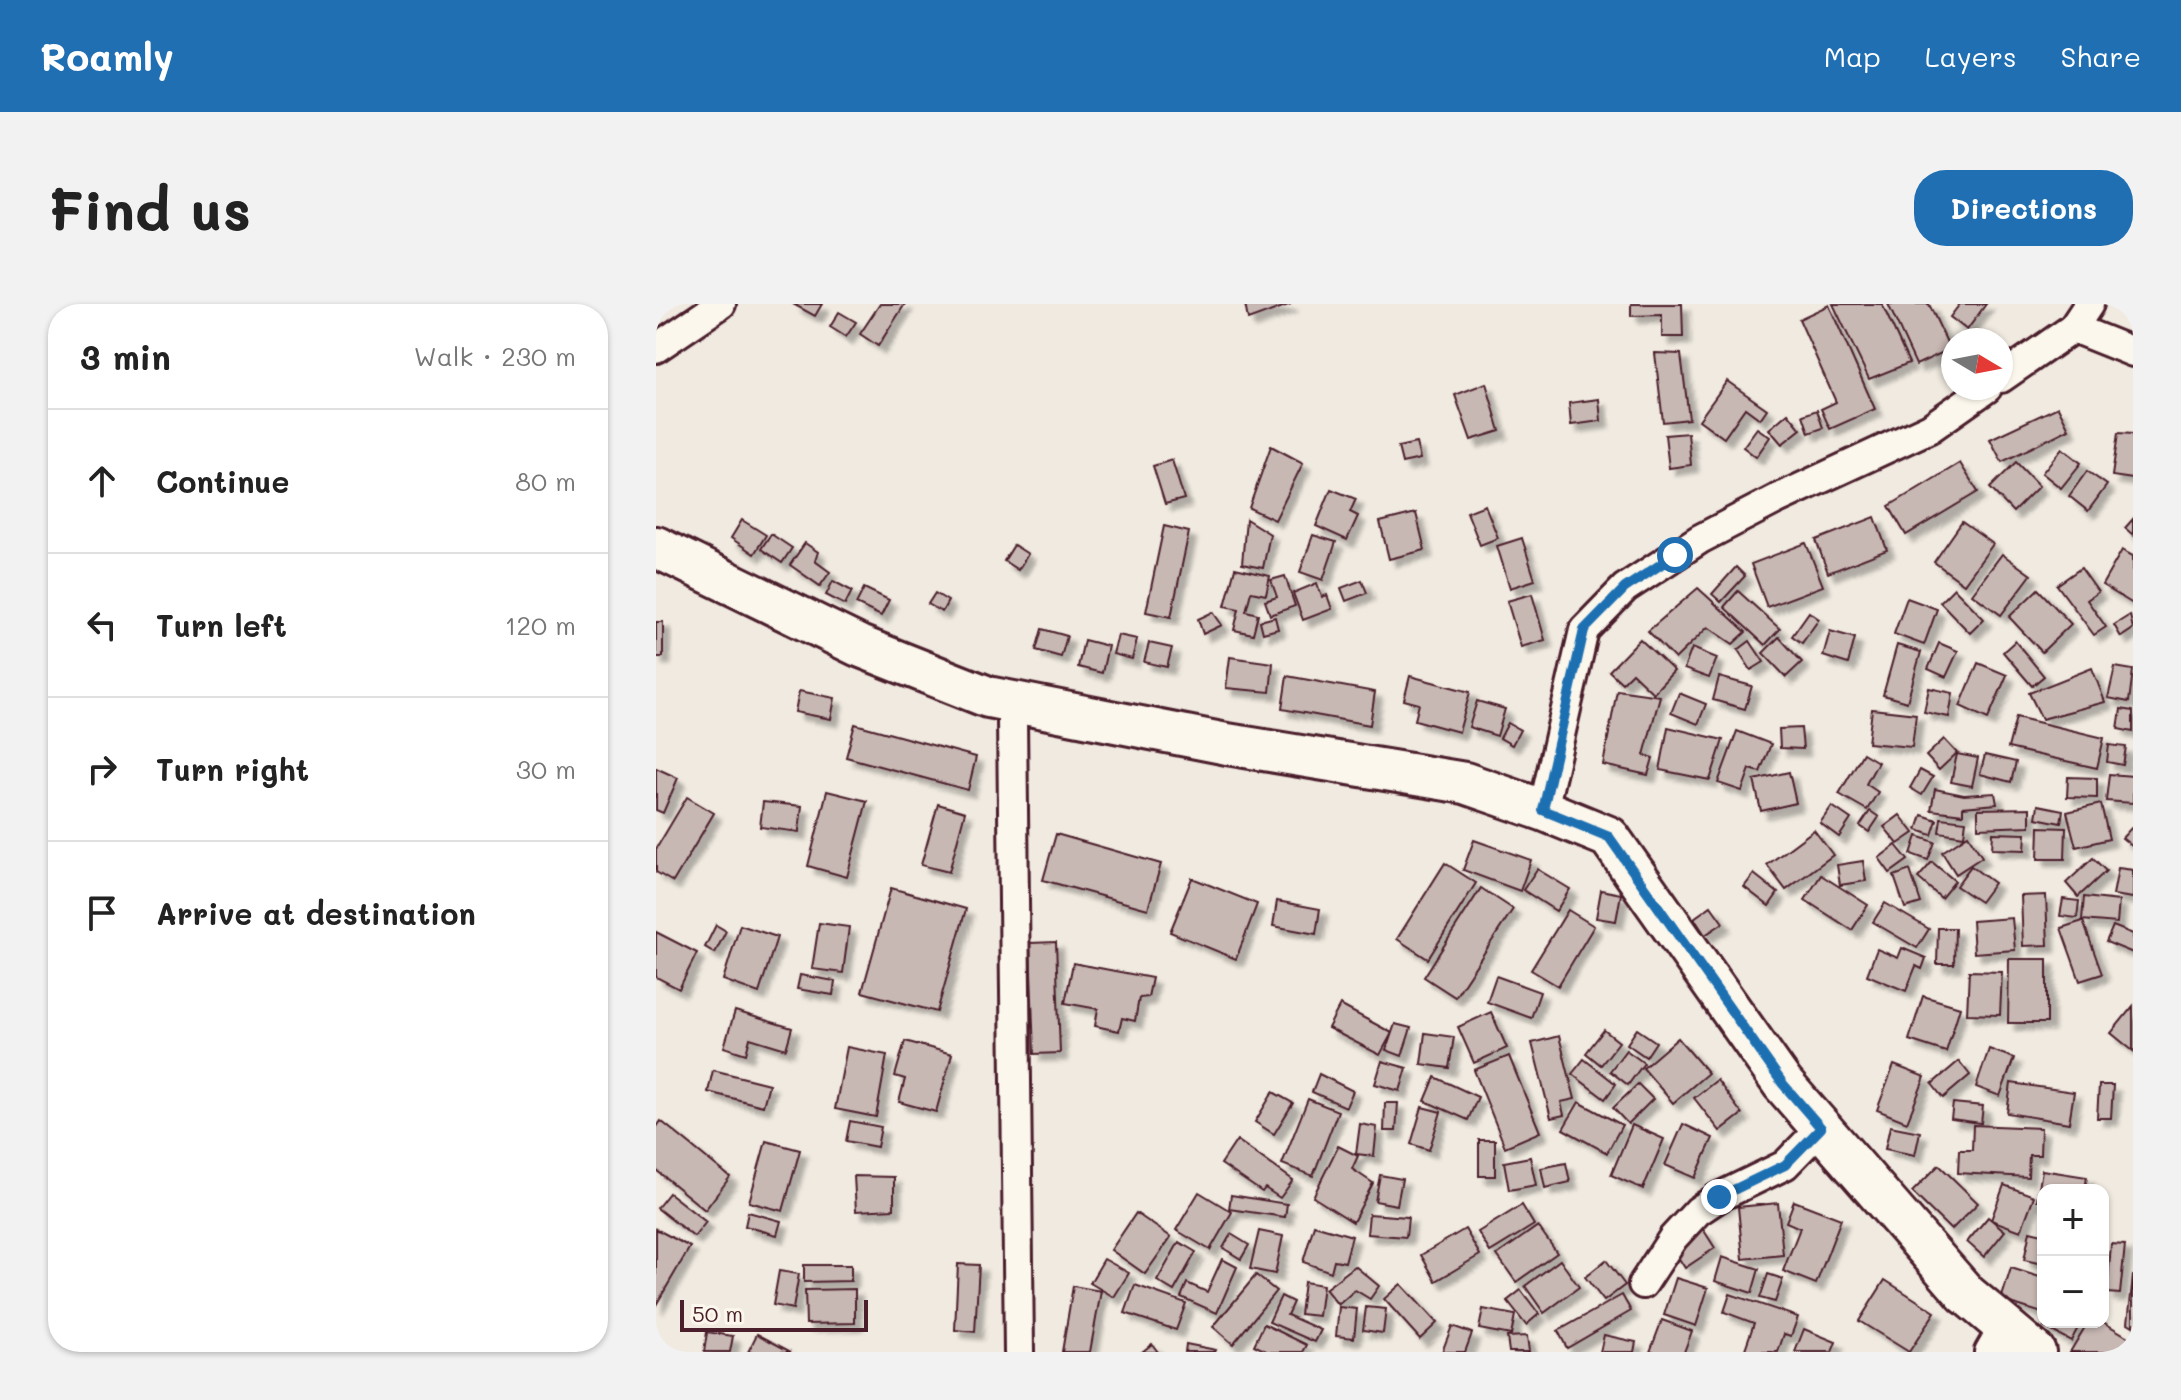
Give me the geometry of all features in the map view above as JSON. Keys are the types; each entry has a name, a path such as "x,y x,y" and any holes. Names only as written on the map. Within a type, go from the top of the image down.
{"street":[{"path":"656,348 721,304"},
{"path":"2013,368 2085,310 2133,352"},
{"path":"1543,810 1584,630 1625,588 1700,539 1764,505 1930,428 1970,400"},
{"path":"656,547 859,646 988,697 1227,744 1465,783 1609,837 1783,1084 1966,1294 1996,1339 2035,1352"},
{"path":"1019,1352 1012,720 1024,703"},
{"path":"1643,1284 1673,1238 1698,1211 1719,1197 1785,1165 1821,1128"}],"building":[{"path":"793,304 822,304 815,316"},
{"path":"880,304 905,304 878,346 860,334"},
{"path":"1245,304 1291,304 1248,320"},
{"path":"1631,304 1682,304 1683,337 1662,337 1662,315 1631,316"},
{"path":"1833,304 1882,304 1909,363 1869,379"},
{"path":"1888,304 1929,304 1941,330 1941,353 1916,365"},
{"path":"1960,304 1986,304 1968,328 1950,317"},
{"path":"1829,305 1875,409 1830,429 1821,409 1836,402 1799,319"},
{"path":"839,312 856,322 846,337 830,327"},
{"path":"1655,353 1681,354 1689,419 1663,422"},
{"path":"1727,381 1767,409 1760,419 1745,408 1724,438 1699,420"},
{"path":"1486,383 1500,431 1471,440 1455,395"},
{"path":"1599,399 1601,421 1571,425 1569,403"},
{"path":"2058,407 2069,429 2002,462 1990,439"},
{"path":"1817,410 1823,428 1809,433 1803,415"},
{"path":"1788,413 1801,429 1782,444 1769,429"},
{"path":"1757,428 1770,437 1756,457 1743,447"},
{"path":"1688,433 1691,465 1669,468 1665,435"},
{"path":"2118,433 2133,434 2133,479 2112,476"},
{"path":"1416,443 1420,459 1402,463 1398,447"},
{"path":"1271,446 1303,463 1275,520 1249,508"},
{"path":"2062,448 2081,463 2061,488 2042,473"},
{"path":"1172,460 1184,499 1165,504 1153,466"},
{"path":"2016,462 2039,486 2013,512 1990,488"},
{"path":"1960,463 1978,492 1906,535 1889,506"},
{"path":"2087,471 2107,485 2088,511 2069,496"},
{"path":"1331,489 1356,499 1350,512 1358,516 1347,540 1316,526"},
{"path":"1485,505 1498,538 1480,545 1467,512"},
{"path":"1416,513 1425,550 1389,559 1380,522"},
{"path":"1875,517 1887,550 1828,573 1816,540"},
{"path":"1246,519 1270,534 1263,568 1242,564"},
{"path":"2133,519 2133,535 2125,528"},
{"path":"742,520 766,535 754,554 731,538"},
{"path":"1962,522 1993,544 1964,584 1934,562"},
{"path":"1164,526 1189,532 1171,617 1146,612"},
{"path":"771,534 792,548 782,563 761,549"},
{"path":"1313,535 1336,542 1323,580 1300,572"},
{"path":"1522,538 1535,580 1510,588 1497,546"},
{"path":"805,543 818,552 815,561 830,572 820,586 790,565"},
{"path":"1806,543 1823,586 1767,607 1751,564"},
{"path":"1014,545 1028,554 1018,570 1004,561"},
{"path":"2122,550 2133,556 2133,604 2102,585"},
{"path":"2002,554 2031,575 2001,615 1972,594"},
{"path":"1736,567 1745,576 1721,602 1712,594"},
{"path":"1235,568 1270,576 1266,595 1251,592 1246,611 1258,614 1253,634 1234,630 1239,609 1225,606"},
{"path":"2081,568 2098,592 2087,600 2106,627 2094,635 2057,585"},
{"path":"1285,576 1295,606 1270,615 1265,601 1277,597 1271,580"},
{"path":"1362,580 1367,593 1346,601 1341,588"},
{"path":"833,581 852,591 845,605 826,595"},
{"path":"1317,583 1322,597 1327,595 1332,609 1303,620 1293,593"},
{"path":"864,588 889,600 881,616 856,604"},
{"path":"1698,588 1746,632 1733,644 1708,627 1675,659 1648,631"},
{"path":"1954,588 1984,619 1970,633 1940,602"},
{"path":"2038,589 2071,624 2042,652 2009,617"},
{"path":"1738,591 1780,629 1765,645 1724,607"},
{"path":"935,593 948,601 942,612 928,604"},
{"path":"1532,594 1545,640 1521,647 1507,601"},
{"path":"1907,598 1937,609 1924,645 1894,634"},
{"path":"1213,612 1222,625 1203,634 1198,619"},
{"path":"1809,612 1819,619 1802,643 1792,636"},
{"path":"2130,615 2133,629 2121,637 2114,625"},
{"path":"1275,617 1278,629 1263,633 1260,621"},
{"path":"656,622 663,622 663,657 656,657"},
{"path":"1042,629 1067,636 1061,657 1036,650"},
{"path":"1830,631 1855,638 1848,664 1823,656"},
{"path":"1118,635 1137,639 1132,659 1113,654"},
{"path":"1779,637 1802,662 1786,677 1763,653"},
{"path":"1640,639 1674,671 1653,693 1632,673 1622,683 1609,671"},
{"path":"1084,640 1108,646 1102,673 1078,667"},
{"path":"1750,641 1764,662 1751,670 1738,650"},
{"path":"2015,641 2044,676 2032,686 2003,652"},
{"path":"1149,643 1172,648 1167,667 1144,662"},
{"path":"1939,643 1958,651 1946,677 1928,669"},
{"path":"1897,645 1921,652 1907,702 1883,695"},
{"path":"1692,648 1717,658 1709,678 1684,669"},
{"path":"1230,657 1273,663 1270,692 1226,688"},
{"path":"1978,663 2007,675 1988,719 1960,706"},
{"path":"2115,667 2133,670 2129,702 2108,698"},
{"path":"2092,668 2105,702 2042,719 2029,693"},
{"path":"1287,676 1375,692 1370,725 1282,709"},
{"path":"1410,676 1470,692 1459,732 1415,720 1419,704 1404,700"},
{"path":"1719,677 1752,686 1745,709 1713,700"},
{"path":"1929,688 1953,693 1949,717 1924,712"},
{"path":"1617,690 1660,696 1644,755 1653,758 1648,775 1603,765"},
{"path":"799,691 835,698 831,719 795,712"},
{"path":"1679,693 1706,704 1698,724 1671,713"},
{"path":"1477,701 1505,709 1497,736 1469,727"},
{"path":"1872,709 1916,714 1912,747 1868,743"},
{"path":"2121,709 2133,711 2133,732 2118,729"},
{"path":"2016,717 2104,738 2097,768 2008,748"},
{"path":"1508,723 1520,730 1512,745 1500,738"},
{"path":"855,724 976,757 968,790 846,757"},
{"path":"1668,727 1723,740 1710,780 1660,770"},
{"path":"1801,728 1803,749 1780,748 1779,729"},
{"path":"1737,731 1771,744 1760,772 1750,769 1742,791 1718,783"},
{"path":"1944,739 1957,753 1939,770 1926,756"},
{"path":"2109,745 2126,747 2123,765 2107,762"},
{"path":"1863,753 1878,762 1866,784 1878,792 1867,810 1839,794"},
{"path":"1957,754 1978,758 1972,786 1951,782"},
{"path":"1985,755 2016,762 2011,782 1980,774"},
{"path":"656,768 678,778 663,813 656,810"},
{"path":"1920,770 1933,777 1922,795 1910,788"},
{"path":"1789,772 1796,803 1761,811 1754,780"},
{"path":"2109,774 2133,776 2133,803 2106,801"},
{"path":"2068,777 2097,778 2097,798 2067,797"},
{"path":"1935,789 1964,795 1995,793 1997,804 1963,807 1963,814 1931,810"},
{"path":"827,791 867,801 847,877 808,866"},
{"path":"687,797 714,813 673,882 656,872 656,849"},
{"path":"763,802 802,806 799,832 760,827"},
{"path":"938,804 965,812 949,872 921,865"},
{"path":"2101,804 2109,839 2076,847 2067,812"},
{"path":"2038,805 2063,810 2061,823 2036,818"},
{"path":"1832,806 1851,819 1839,837 1820,823"},
{"path":"2030,808 2030,826 1978,828 1978,809"},
{"path":"1870,811 1879,817 1869,832 1860,826"},
{"path":"1900,815 1914,833 1898,844 1884,827"},
{"path":"1922,815 1937,820 1932,835 1917,830"},
{"path":"1941,818 1966,821 1964,836 1939,832"},
{"path":"2133,826 2133,847 2122,838"},
{"path":"2039,827 2066,828 2065,859 2038,859"},
{"path":"1814,830 1833,855 1786,890 1767,865"},
{"path":"1993,833 2026,834 2025,850 1992,849"},
{"path":"1056,834 1161,864 1148,909 1043,880"},
{"path":"1968,835 1982,857 1956,874 1942,852"},
{"path":"1917,836 1935,842 1928,860 1911,854"},
{"path":"1474,840 1531,860 1520,891 1463,870"},
{"path":"1896,845 1908,860 1890,873 1879,858"},
{"path":"2093,858 2106,871 2078,897 2066,883"},
{"path":"1863,861 1866,881 1840,885 1837,865"},
{"path":"1932,862 1955,881 1941,898 1918,878"},
{"path":"1445,863 1476,883 1428,959 1397,939"},
{"path":"1971,866 1994,883 1980,902 1956,886"},
{"path":"2118,868 2133,870 2133,898 2113,895"},
{"path":"1537,869 1570,889 1556,911 1523,890"},
{"path":"1910,870 1921,903 1905,908 1894,876"},
{"path":"1754,874 1778,893 1769,906 1744,887"},
{"path":"1821,875 1868,905 1852,930 1805,900"},
{"path":"1192,878 1257,904 1236,959 1170,932"},
{"path":"891,888 966,909 937,1012 862,992"},
{"path":"1481,888 1513,909 1455,997 1424,977"},
{"path":"1601,890 1621,894 1616,921 1596,918"},
{"path":"2046,895 2048,945 2023,946 2021,896"},
{"path":"2084,897 2119,901 2117,923 2082,920"},
{"path":"2063,899 2079,901 2077,918 2060,916"},
{"path":"1277,901 1320,909 1316,934 1273,926"},
{"path":"1885,903 1929,929 1917,948 1873,922"},
{"path":"1711,906 1723,923 1705,935 1694,918"},
{"path":"1568,910 1594,926 1558,986 1531,970"},
{"path":"2012,918 2015,950 1974,953 1972,921"},
{"path":"2083,921 2102,974 2080,981 2061,928"},
{"path":"819,923 849,927 843,973 812,969"},
{"path":"716,925 726,931 715,953 705,947"},
{"path":"740,925 777,937 759,993 723,980"},
{"path":"2113,926 2133,934 2133,953 2106,942"},
{"path":"1938,928 1955,928 1954,964 1937,964"},
{"path":"656,932 697,953 679,989 656,977"},
{"path":"1056,942 1060,1053 1034,1054 1030,943"},
{"path":"1902,948 1926,958 1922,969 1916,966 1906,991 1867,975 1877,949 1898,958"},
{"path":"2009,959 2047,959 2047,1023 2008,1023"},
{"path":"1073,963 1152,978 1148,997 1139,998 1135,1021 1122,1018 1119,1031 1095,1026 1098,1009 1065,1003"},
{"path":"1969,971 2002,972 2000,1015 1967,1014"},
{"path":"800,975 835,981 833,995 797,989"},
{"path":"1496,976 1540,992 1531,1018 1487,1002"},
{"path":"1923,996 1960,1007 1946,1052 1909,1040"},
{"path":"1340,1005 1392,1033 1380,1055 1328,1028"},
{"path":"2133,1006 2133,1051 2111,1033"},
{"path":"735,1011 792,1028 786,1049 750,1038 746,1054 724,1047"},
{"path":"1491,1012 1507,1048 1474,1063 1458,1027"},
{"path":"1395,1024 1411,1028 1402,1056 1386,1050"},
{"path":"1637,1029 1656,1042 1646,1057 1627,1044"},
{"path":"1604,1030 1619,1042 1601,1065 1586,1053"},
{"path":"1425,1033 1454,1037 1449,1068 1421,1064"},
{"path":"1559,1036 1575,1099 1561,1102 1564,1115 1551,1118 1532,1043"},
{"path":"1678,1038 1708,1073 1673,1103 1643,1068"},
{"path":"905,1041 952,1054 936,1112 899,1102 905,1079 895,1076"},
{"path":"847,1047 887,1055 876,1117 835,1109"},
{"path":"1989,1049 2014,1058 2000,1096 1976,1087"},
{"path":"1626,1050 1644,1063 1628,1085 1610,1071"},
{"path":"1509,1056 1540,1132 1505,1147 1474,1070"},
{"path":"1584,1059 1616,1084 1605,1099 1572,1074"},
{"path":"1382,1061 1407,1068 1400,1091 1375,1084"},
{"path":"1959,1061 1970,1075 1943,1098 1932,1084"},
{"path":"1894,1065 1925,1077 1907,1122 1877,1110"},
{"path":"713,1070 769,1084 763,1106 708,1092"},
{"path":"1319,1074 1353,1091 1346,1107 1312,1092"},
{"path":"1435,1077 1478,1097 1468,1120 1425,1101"},
{"path":"1717,1080 1742,1114 1720,1131 1694,1098"},
{"path":"2011,1083 2074,1092 2069,1123 2007,1113"},
{"path":"1638,1084 1653,1099 1628,1124 1613,1108"},
{"path":"2099,1085 2113,1085 2111,1118 2097,1118"},
{"path":"1273,1092 1293,1103 1274,1134 1255,1122"},
{"path":"1308,1099 1338,1111 1313,1176 1282,1164"},
{"path":"1579,1102 1622,1125 1607,1153 1563,1129"},
{"path":"1385,1103 1398,1103 1396,1131 1384,1131"},
{"path":"1953,1103 1983,1106 1981,1123 1951,1119"},
{"path":"1422,1107 1441,1112 1429,1150 1411,1144"},
{"path":"661,1121 730,1177 705,1210 656,1170 656,1128"},
{"path":"850,1121 881,1127 877,1147 846,1141"},
{"path":"1360,1124 1377,1127 1374,1156 1356,1154"},
{"path":"1683,1124 1713,1138 1695,1178 1665,1165"},
{"path":"1632,1125 1664,1139 1643,1189 1611,1175"},
{"path":"1973,1125 2041,1128 2040,1155 2029,1155 2028,1177 1958,1173 1959,1150 1972,1150"},
{"path":"1890,1126 1920,1132 1915,1155 1885,1149"},
{"path":"1237,1140 1293,1180 1280,1198 1265,1188 1262,1192 1221,1164"},
{"path":"1479,1140 1495,1140 1495,1176 1479,1176"},
{"path":"766,1141 800,1150 783,1211 749,1202"},
{"path":"1338,1146 1358,1156 1352,1169 1373,1183 1353,1222 1313,1197"},
{"path":"1530,1157 1536,1185 1509,1190 1504,1162"},
{"path":"1566,1163 1570,1182 1545,1188 1541,1168"},
{"path":"1939,1165 1978,1203 1951,1230 1912,1192"},
{"path":"2042,1170 2087,1177 2086,1184 2040,1184"},
{"path":"1380,1175 1402,1179 1397,1205 1375,1201"},
{"path":"854,1176 894,1177 894,1209 856,1211"},
{"path":"2004,1185 2034,1196 2021,1231 1991,1220"},
{"path":"1199,1192 1232,1212 1210,1250 1176,1230"},
{"path":"669,1193 706,1222 694,1237 657,1208"},
{"path":"1231,1195 1287,1204 1285,1217 1229,1209"},
{"path":"1794,1201 1841,1219 1816,1284 1783,1271 1800,1228 1786,1222"},
{"path":"1778,1203 1783,1255 1743,1259 1738,1207"},
{"path":"1522,1205 1534,1225 1490,1252 1478,1232"},
{"path":"748,1212 781,1221 777,1235 745,1226"},
{"path":"1136,1213 1171,1237 1145,1274 1111,1250"},
{"path":"1369,1214 1408,1217 1406,1237 1367,1234"},
{"path":"1988,1217 2005,1231 1984,1257 1967,1242"},
{"path":"1314,1225 1352,1236 1345,1262 1334,1260 1331,1272 1303,1262"},
{"path":"1538,1226 1557,1253 1516,1282 1497,1255"},
{"path":"656,1229 690,1247 656,1305"},
{"path":"1465,1229 1480,1255 1436,1281 1421,1255"},
{"path":"1703,1229 1715,1248 1685,1268 1673,1249"},
{"path":"1259,1231 1283,1236 1275,1274 1250,1269"},
{"path":"2030,1231 2037,1233 2037,1263 2024,1260"},
{"path":"1231,1234 1249,1245 1241,1259 1223,1248"},
{"path":"1179,1242 1196,1252 1174,1291 1157,1281"},
{"path":"2111,1244 2125,1245 2120,1294 2109,1293"},
{"path":"1722,1257 1759,1269 1752,1293 1715,1281"},
{"path":"1104,1259 1129,1273 1114,1297 1090,1283"},
{"path":"1222,1259 1237,1267 1217,1313 1181,1297 1187,1283 1207,1292"},
{"path":"1560,1260 1579,1287 1544,1313 1525,1286"},
{"path":"1606,1260 1625,1285 1604,1301 1585,1277"},
{"path":"958,1264 979,1265 975,1332 955,1330"},
{"path":"804,1265 851,1265 851,1281 804,1282"},
{"path":"1355,1266 1379,1286 1370,1299 1355,1290 1338,1305 1325,1289"},
{"path":"2011,1268 2037,1276 2037,1311 2001,1300"},
{"path":"779,1271 799,1274 793,1309 773,1305"},
{"path":"1768,1274 1783,1279 1775,1302 1760,1298"},
{"path":"1256,1275 1276,1291 1233,1344 1213,1327"},
{"path":"2133,1275 2133,1326 2128,1323"},
{"path":"1676,1278 1708,1288 1696,1326 1664,1315"},
{"path":"1885,1280 1935,1312 1909,1352 1859,1321"},
{"path":"1304,1282 1323,1285 1319,1316 1300,1314"},
{"path":"1401,1284 1437,1323 1420,1339 1384,1299"},
{"path":"1135,1285 1186,1303 1176,1330 1125,1313"},
{"path":"1073,1286 1101,1291 1090,1352 1062,1352"},
{"path":"855,1289 855,1323 806,1324 805,1290"},
{"path":"1521,1290 1539,1314 1526,1325 1507,1301"},
{"path":"1730,1294 1798,1317 1791,1336 1784,1334 1778,1352 1744,1352 1754,1323 1724,1312"},
{"path":"1622,1295 1631,1311 1567,1348 1558,1331"},
{"path":"1281,1296 1293,1302 1287,1315 1321,1330 1315,1342 1269,1322"},
{"path":"1339,1307 1357,1309 1354,1338 1336,1336"},
{"path":"1366,1307 1386,1309 1383,1333 1363,1330"},
{"path":"1483,1309 1515,1315 1511,1335 1479,1329"},
{"path":"1662,1320 1692,1331 1684,1352 1650,1352"},
{"path":"1264,1324 1307,1345 1303,1352 1268,1352 1254,1345"},
{"path":"1452,1326 1472,1333 1465,1352 1442,1352"},
{"path":"2109,1326 2133,1340 2133,1352 2070,1352 2084,1328"},
{"path":"2046,1328 2078,1328 2071,1341"},
{"path":"1804,1329 1836,1342 1832,1352 1795,1352"},
{"path":"707,1332 733,1336 730,1352 704,1352"},
{"path":"757,1334 791,1352 748,1352"},
{"path":"1604,1335 1636,1342 1634,1352 1600,1352"},
{"path":"1527,1336 1529,1352 1509,1352 1507,1337"},
{"path":"1152,1344 1158,1352 1142,1352"},
{"path":"1186,1344 1216,1350 1185,1352"}],"route":[{"path":"1675,555 1625,588 1584,630 1543,810 1609,837 1783,1084 1821,1128 1785,1165 1719,1197"}]}
